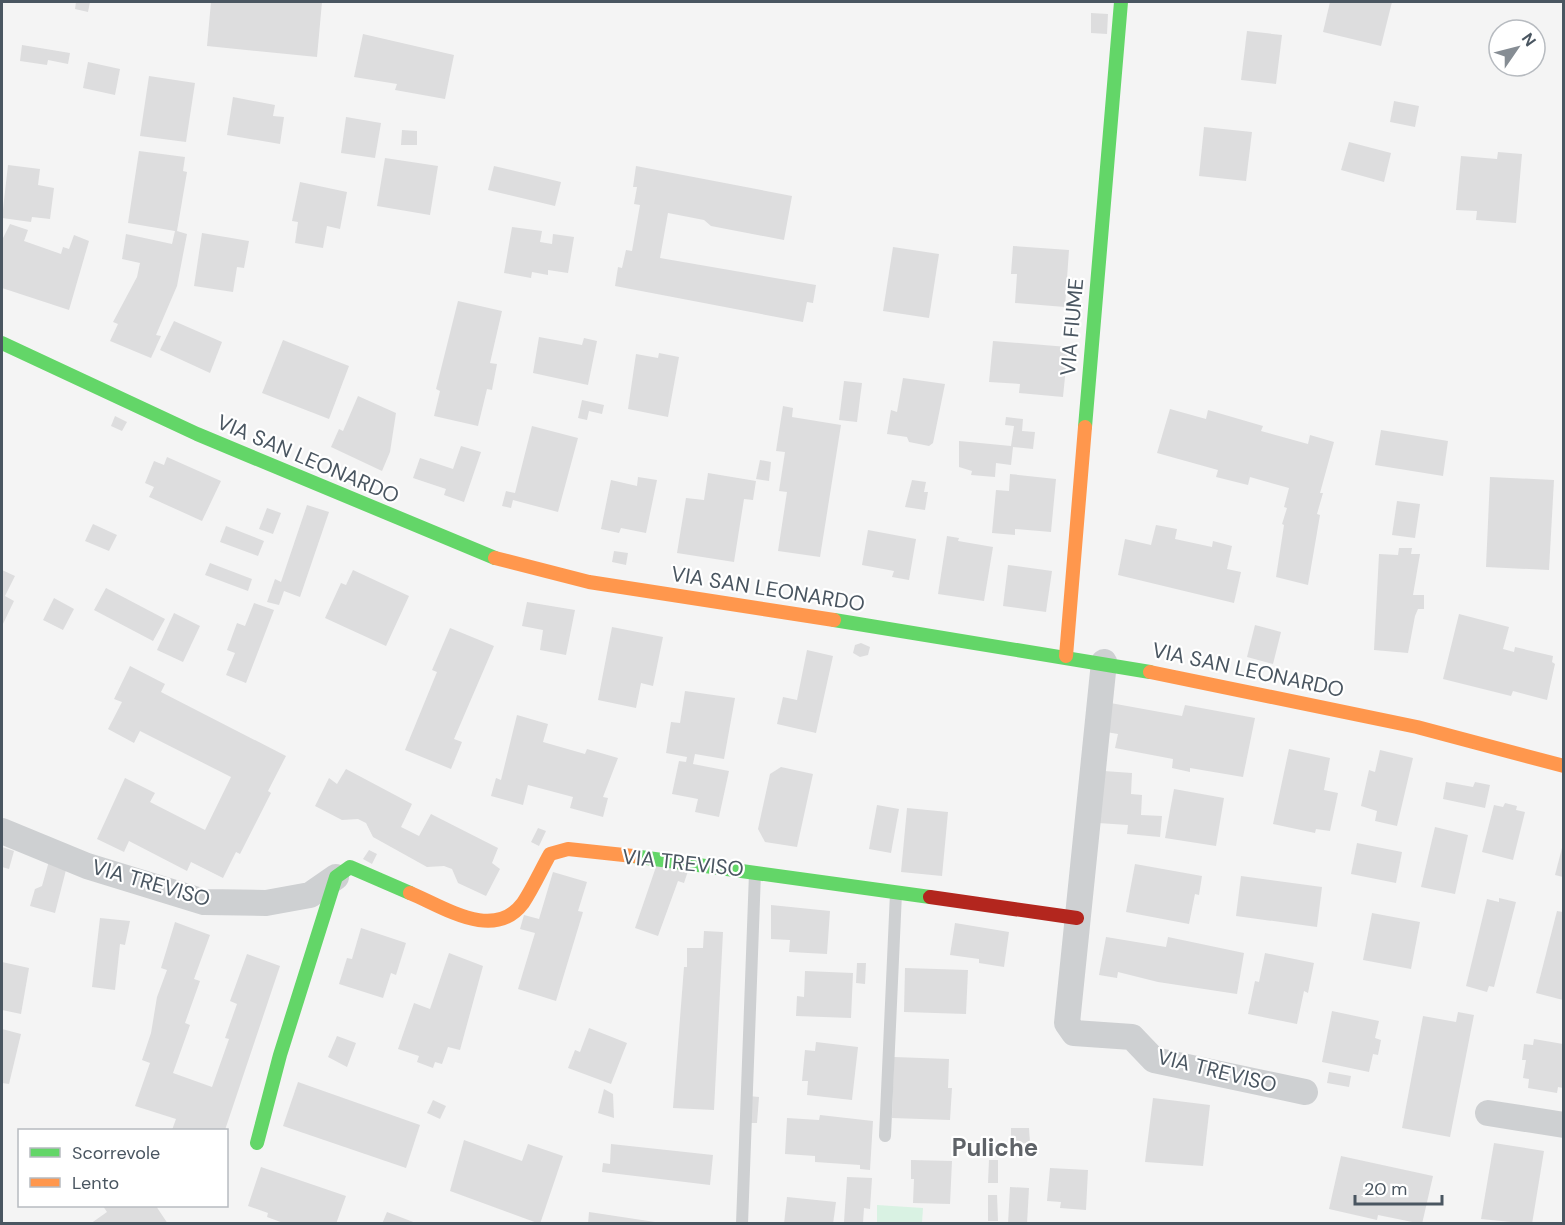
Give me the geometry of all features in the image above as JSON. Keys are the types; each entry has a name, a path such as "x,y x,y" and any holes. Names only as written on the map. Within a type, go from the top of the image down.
{"street":[{"name":"VIA FIUME","path":"1066,656 1121,2"},
{"name":"VIA SAN LEONARDO","path":"2,342 197,434 481,554 589,582 1104,662 1417,727 1563,765"},
{"name":"VIA TREVISO","path":"1104,662 1066,1023 1074,1033 1132,1037 1154,1060 1305,1092"},
{"name":"VIA TREVISO","path":"2,831 87,866 204,902 266,903 310,895 350,867 478,922 503,920 522,904 550,854 568,849 755,872 1077,918"},
{"path":"257,1143 280,1055 336,877"},
{"path":"1488,1113 1563,1125"}],"lane":[{"path":"742,1224 755,872"},
{"path":"885,1136 896,892"}],"green space":[{"path":"877,1205 923,1208 922,1223 877,1223"}],"building":[{"path":"76,2 90,2 88,12 75,9"},
{"path":"211,2 322,2 317,57 207,46"},
{"path":"1330,2 1392,2 1381,46 1323,32"},
{"path":"1091,13 1108,14 1107,34 1091,33"},
{"path":"1247,31 1282,35 1276,84 1241,80"},
{"path":"363,34 454,55 445,99 395,90 397,84 354,77"},
{"path":"22,45 70,53 68,64 48,60 47,65 20,61"},
{"path":"88,62 120,69 115,95 83,88"},
{"path":"149,76 195,83 186,142 140,136"},
{"path":"233,97 275,105 273,116 284,117 280,144 227,135"},
{"path":"1394,101 1419,106 1415,127 1390,122"},
{"path":"346,117 381,123 375,158 341,153"},
{"path":"1204,127 1252,132 1246,181 1199,176"},
{"path":"402,130 417,131 417,145 401,145"},
{"path":"1349,142 1391,153 1384,182 1341,170"},
{"path":"139,151 185,157 183,171 187,172 177,231 187,234 177,286 156,335 161,336 151,358 110,341 118,324 113,322 137,277 140,263 122,259 126,234 172,244 175,231 128,223"},
{"path":"1498,152 1522,154 1516,223 1476,220 1477,211 1456,210 1461,156 1497,159"},
{"path":"385,158 438,166 430,215 377,206"},
{"path":"8,165 40,169 38,185 54,188 50,219 32,217 31,222 2,218"},
{"path":"494,166 561,182 555,206 488,190"},
{"path":"636,166 792,196 784,240 711,226 704,220 668,213 660,258 816,285 813,303 807,302 803,322 615,286 618,267 622,268 626,250 632,251 640,205 634,204 637,187 633,187"},
{"path":"300,182 347,192 340,229 327,226 323,248 295,243 298,222 292,221"},
{"path":"10,224 28,230 24,241 61,254 63,247 69,249 74,235 89,241 69,310 2,288 2,240"},
{"path":"512,227 542,231 540,242 552,244 553,234 574,237 568,273 548,270 548,275 532,272 531,278 504,273"},
{"path":"202,233 249,241 244,268 237,267 233,292 194,286"},
{"path":"1013,246 1069,250 1065,307 1015,303 1017,274 1011,274"},
{"path":"893,247 939,254 929,318 883,311"},
{"path":"458,301 502,311 490,363 497,364 492,390 487,389 478,426 434,416 440,391 436,389"},
{"path":"174,321 222,342 210,373 160,350"},
{"path":"539,337 582,345 584,338 597,341 588,385 533,373"},
{"path":"283,340 349,366 329,419 262,393"},
{"path":"993,341 1068,347 1063,397 1019,393 1020,384 989,382"},
{"path":"659,353 679,357 668,417 628,409 636,354 658,358"},
{"path":"903,378 945,384 933,443 929,446 909,442 907,437 887,434 891,410 897,412"},
{"path":"844,381 862,383 857,422 839,420"},
{"path":"358,396 396,413 390,452 382,471 331,447 339,429 343,431"},
{"path":"582,400 604,405 602,414 589,411 587,420 578,418"},
{"path":"783,406 793,408 792,417 841,425 820,557 778,551 787,492 779,491 785,452 776,451"},
{"path":"1170,409 1206,419 1208,410 1263,426 1261,431 1308,444 1310,435 1334,442 1320,493 1323,493 1317,514 1320,515 1308,585 1276,577 1284,525 1282,524 1287,508 1284,507 1289,488 1250,477 1248,485 1216,477 1218,470 1157,453"},
{"path":"115,416 127,422 122,431 111,426"},
{"path":"1006,417 1023,419 1022,431 1035,432 1033,449 1013,447 1011,465 996,463 995,477 971,475 972,471 959,467 959,441 1011,446 1014,426 1005,425"},
{"path":"532,426 578,438 558,512 513,500 511,508 502,506 506,491 515,493"},
{"path":"1381,430 1448,441 1443,476 1375,465"},
{"path":"461,446 481,452 464,502 444,495 446,489 413,478 420,458 453,469"},
{"path":"167,457 221,481 202,521 149,497 154,487 145,483 154,461 164,465"},
{"path":"760,460 771,462 769,481 756,479"},
{"path":"708,473 756,481 753,500 744,499 734,562 677,553 686,498 704,500"},
{"path":"1010,474 1056,479 1051,532 1015,529 1015,535 992,533 996,490 1009,491"},
{"path":"638,477 657,480 646,533 621,528 619,533 601,529 611,480 637,486"},
{"path":"1490,477 1554,480 1549,570 1486,567"},
{"path":"912,480 926,482 924,492 928,492 925,510 905,507"},
{"path":"1397,501 1420,504 1415,538 1392,535"},
{"path":"307,505 329,512 300,597 284,591 279,605 267,602 275,579 281,582"},
{"path":"267,508 281,513 273,534 259,529"},
{"path":"93,524 117,535 109,551 85,541"},
{"path":"1156,525 1177,529 1175,539 1212,547 1213,541 1232,546 1227,569 1241,572 1234,603 1118,575 1125,539 1151,545"},
{"path":"226,526 264,541 258,556 220,542"},
{"path":"868,530 916,539 909,580 892,577 894,571 862,565"},
{"path":"947,536 959,538 958,541 993,547 984,601 938,594"},
{"path":"1399,548 1412,548 1411,554 1420,554 1413,595 1424,595 1424,609 1418,609 1415,616 1408,653 1374,650 1379,554 1398,555"},
{"path":"614,551 628,553 626,565 612,562"},
{"path":"210,563 252,579 248,591 205,575"},
{"path":"1008,565 1052,571 1046,612 1003,606"},
{"path":"2,570 15,576 5,596 14,601 2,626"},
{"path":"353,570 409,596 386,646 325,618 341,583 346,585"},
{"path":"106,588 165,619 153,641 94,610"},
{"path":"54,598 74,609 63,630 43,620"},
{"path":"527,602 575,610 566,655 540,650 543,630 522,626"},
{"path":"254,603 274,610 246,683 226,675 235,653 227,650 237,623 245,626"},
{"path":"174,613 200,626 183,662 157,650"},
{"path":"1459,614 1509,627 1503,649 1514,652 1515,647 1553,656 1552,662 1555,664 1547,700 1513,691 1511,696 1443,679"},
{"path":"1255,625 1281,632 1273,664 1247,657"},
{"path":"612,627 663,637 653,686 641,683 636,708 598,700"},
{"path":"450,628 494,646 454,739 462,742 451,769 405,750 437,672 432,670"},
{"path":"861,643 870,647 868,655 860,657 853,653 855,645"},
{"path":"807,650 833,656 816,733 777,724 783,697 797,700"},
{"path":"130,666 165,684 161,692 286,756 268,791 271,793 240,854 236,852 223,878 191,862 187,871 129,841 124,852 97,839 125,778 155,793 150,802 205,830 231,777 140,731 134,743 108,729 122,702 114,699"},
{"path":"685,691 735,698 724,759 695,754 693,764 729,771 719,817 695,812 698,799 672,794 679,761 686,762 687,757 666,753 671,722 680,723"},
{"path":"1105,702 1182,716 1185,705 1255,718 1243,777 1190,768 1190,772 1172,768 1173,759 1115,748 1118,734 1106,732"},
{"path":"517,715 548,724 543,742 585,754 587,749 618,758 603,797 608,798 603,817 570,808 573,797 528,785 523,805 491,796 496,778 501,780"},
{"path":"1289,749 1330,758 1324,790 1338,793 1330,831 1316,829 1315,833 1273,824"},
{"path":"1380,750 1413,758 1397,826 1375,821 1377,811 1361,806 1369,770 1375,772"},
{"path":"781,767 813,774 797,847 765,842 758,829 770,774"},
{"path":"346,769 412,804 401,827 419,836 431,814 498,848 492,863 500,869 486,896 458,883 452,869 444,866 427,867 373,837 366,823 358,819 342,820 315,806 329,778 337,784"},
{"path":"1104,771 1132,773 1131,794 1142,795 1141,815 1162,816 1160,837 1127,834 1128,825 1098,823"},
{"path":"1446,782 1473,787 1475,782 1490,785 1485,808 1443,799"},
{"path":"1174,789 1224,798 1216,846 1165,838"},
{"path":"1505,803 1517,806 1516,810 1525,812 1513,860 1482,852 1494,805 1503,807"},
{"path":"877,805 899,809 891,853 869,849"},
{"path":"907,808 948,812 942,876 901,872"},
{"path":"1435,827 1468,835 1455,894 1421,887"},
{"path":"538,828 546,831 539,846 531,842"},
{"path":"1357,843 1402,852 1396,883 1351,874"},
{"path":"1563,844 1563,877 1555,875"},
{"path":"2,847 14,851 9,869 2,867"},
{"path":"369,850 377,854 372,864 363,859"},
{"path":"49,861 67,866 55,913 30,906 35,889 42,886"},
{"path":"658,861 689,868 684,883 678,881 658,936 635,928"},
{"path":"1135,864 1202,876 1199,895 1195,894 1189,924 1126,912"},
{"path":"553,872 587,882 578,911 583,912 556,1001 518,989 535,933 520,929 524,915 539,919"},
{"path":"1241,876 1322,887 1317,927 1236,916"},
{"path":"1499,898 1516,902 1494,987 1489,986 1487,992 1466,986 1487,899 1499,902"},
{"path":"771,905 830,911 827,954 789,952 790,940 771,939"},
{"path":"1557,911 1563,912 1563,1000 1536,993"},
{"path":"1372,913 1420,922 1411,969 1363,960"},
{"path":"100,918 130,921 125,945 120,944 115,990 92,987"},
{"path":"175,922 210,935 194,979 200,981 185,1023 190,1025 173,1073 212,1087 229,1039 225,1038 237,1004 230,1001 247,954 280,966 225,1129 172,1129 176,1119 135,1106 150,1063 142,1060 151,1033 157,997 167,970 161,968"},
{"path":"955,923 1009,932 1004,967 979,963 979,959 950,955"},
{"path":"361,928 406,943 396,975 391,973 383,998 339,984 347,958 352,959"},
{"path":"704,931 723,932 714,1110 673,1108 687,948 703,948"},
{"path":"1106,937 1166,947 1168,937 1244,953 1237,994 1158,982 1118,972 1117,978 1099,975"},
{"path":"449,953 483,966 460,1050 448,1047 442,1064 435,1062 433,1068 417,1062 419,1056 398,1049 414,1003 430,1009"},
{"path":"1265,953 1314,963 1308,993 1304,991 1297,1024 1248,1014 1255,981 1259,982"},
{"path":"2,962 29,968 21,1014 2,1010"},
{"path":"857,963 866,963 865,984 856,983"},
{"path":"905,968 968,970 966,1014 904,1012"},
{"path":"805,971 853,973 851,1018 796,1016 797,996 804,997"},
{"path":"1332,1011 1379,1021 1375,1038 1381,1040 1378,1055 1373,1054 1369,1072 1322,1062"},
{"path":"1458,1012 1474,1015 1450,1137 1402,1128 1423,1016 1456,1022"},
{"path":"589,1028 627,1043 611,1084 568,1068 575,1050 580,1052"},
{"path":"2,1029 21,1034 9,1084 2,1083"},
{"path":"337,1036 356,1043 347,1067 328,1057"},
{"path":"1534,1039 1563,1044 1563,1088 1558,1087 1557,1093 1528,1088 1529,1079 1523,1078 1526,1060 1522,1060 1524,1044 1533,1045"},
{"path":"816,1042 858,1047 852,1100 807,1095 808,1081 802,1081 805,1050 815,1051"},
{"path":"894,1057 949,1059 948,1088 952,1088 950,1120 892,1118"},
{"path":"1329,1072 1351,1076 1349,1087 1327,1083"},
{"path":"298,1082 420,1125 406,1168 283,1126"},
{"path":"604,1089 613,1094 614,1118 598,1113"},
{"path":"749,1096 759,1097 757,1123 747,1123"},
{"path":"1153,1098 1210,1105 1203,1166 1145,1162"},
{"path":"433,1100 446,1106 440,1119 427,1113"},
{"path":"820,1115 873,1121 870,1170 860,1169 860,1165 815,1162 815,1156 785,1154 787,1118 819,1120"},
{"path":"1011,1128 1029,1128 1030,1143 1011,1144"},
{"path":"464,1140 522,1161 528,1144 563,1156 540,1224 450,1191"},
{"path":"1494,1143 1544,1151 1532,1224 1481,1219"},
{"path":"611,1144 713,1155 710,1185 602,1172 603,1163 610,1164"},
{"path":"1341,1156 1433,1176 1422,1224 1378,1215 1377,1220 1329,1209"},
{"path":"911,1160 952,1161 950,1204 913,1203 914,1179 911,1179"},
{"path":"989,1160 998,1160 998,1183 988,1183"},
{"path":"261,1167 346,1196 336,1224 286,1224 267,1217 268,1213 248,1206"},
{"path":"1050,1168 1088,1170 1086,1210 1060,1208 1061,1202 1047,1201"},
{"path":"847,1177 872,1178 870,1209 864,1208 863,1223 844,1222"},
{"path":"1010,1187 1029,1188 1027,1224 1008,1224"},
{"path":"988,1195 997,1195 998,1221 988,1221"},
{"path":"787,1197 836,1202 833,1224 784,1224"},
{"path":"104,1207 157,1207 168,1224 90,1224 107,1212"},
{"path":"387,1212 416,1223 416,1224 382,1224"},
{"path":"589,1212 655,1222 655,1224 588,1224"}],"traffic: fast":[{"path":"1085,427 1121,2"},
{"path":"2,343 197,434 495,558"},
{"path":"834,620 1150,672"},
{"path":"633,856 930,897"},
{"path":"257,1143 280,1055 336,877 350,867 410,893"}],"traffic: slow":[{"path":"1066,656 1085,427"},
{"path":"495,558 589,582 834,620"},
{"path":"1150,672 1417,727 1564,766"},
{"path":"410,893 468,918 483,921 498,920 511,914 523,903 550,854 568,849 633,856"}],"traffic: jam":[{"path":"930,897 1077,918"}],"district":[{"name":"Puliche","path":"995,1148"}]}
